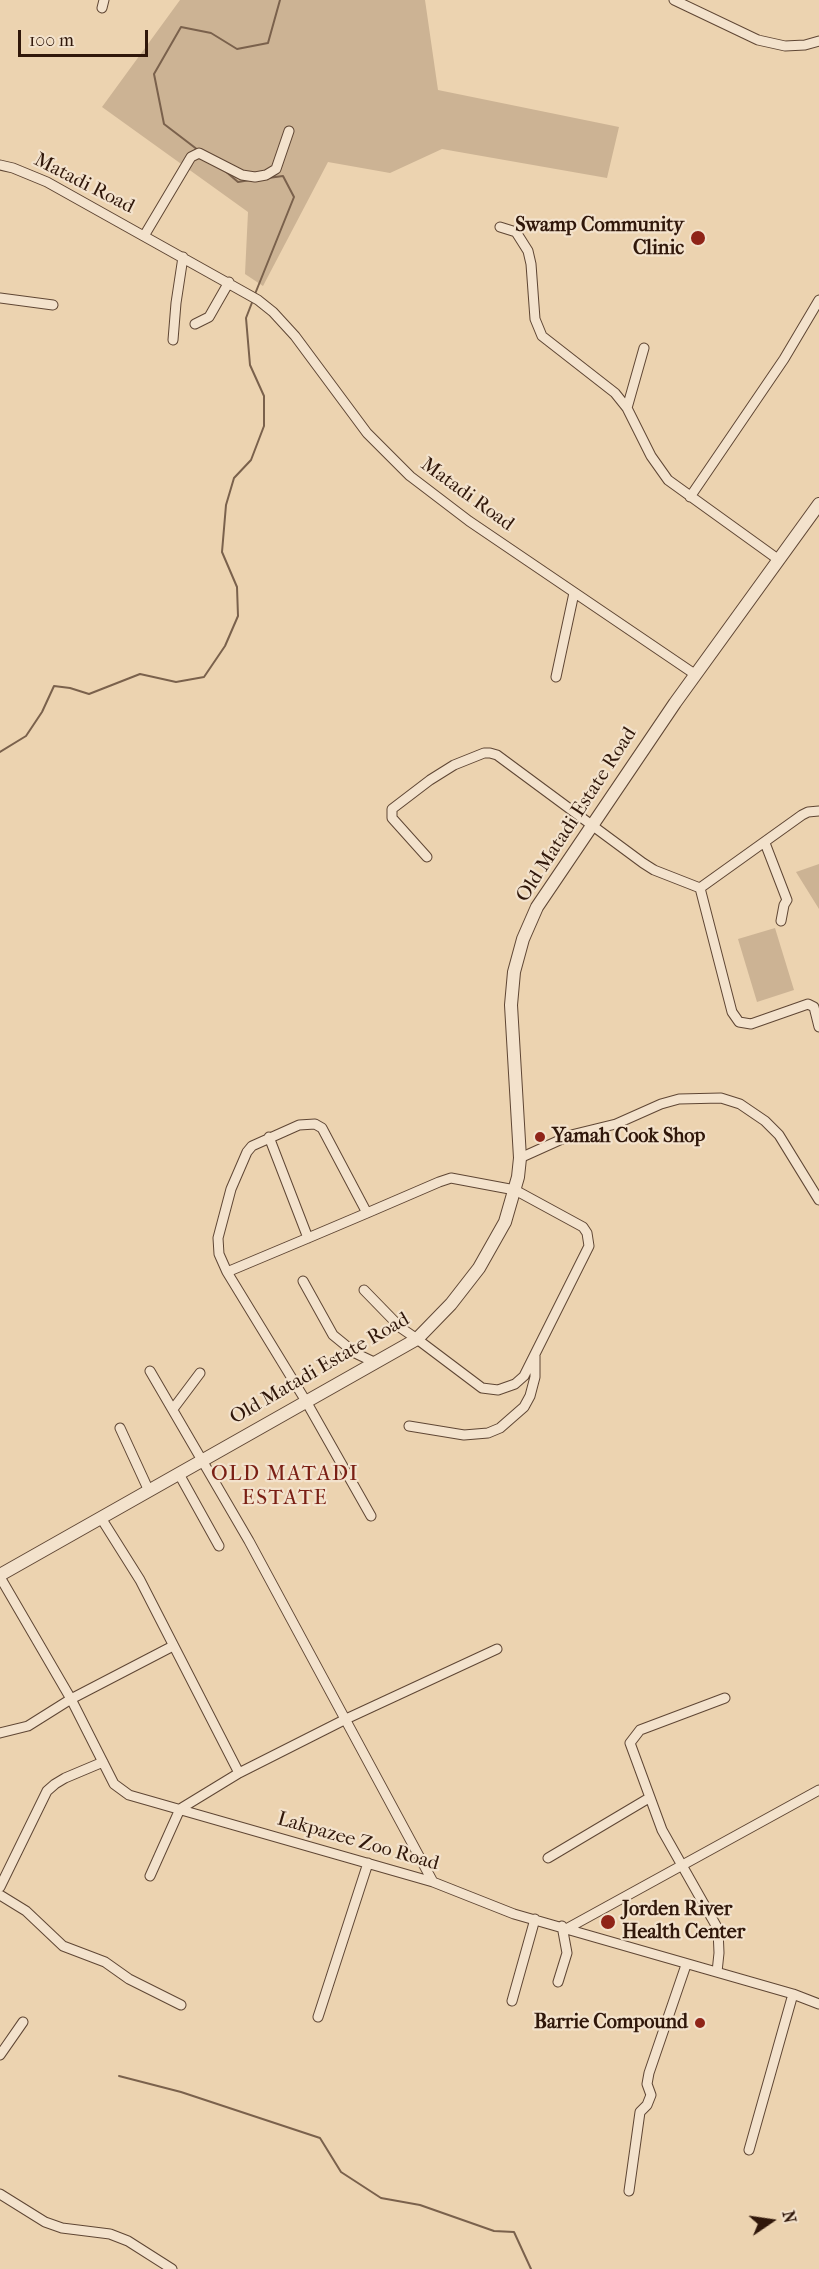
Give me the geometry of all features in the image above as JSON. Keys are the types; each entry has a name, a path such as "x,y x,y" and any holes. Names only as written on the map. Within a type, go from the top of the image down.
{"street":[{"path":"674,0 758,39 785,46 805,45 819,41"},
{"path":"144,236 180,173 195,154 199,153 242,175 255,177 266,175 276,169 289,131"},
{"name":"Matadi Road","path":"0,165 47,182 258,300 273,312 294,336 367,433 438,500 696,675"},
{"path":"500,227 516,232 528,251 535,319 542,336 615,393 627,408 651,456 668,480 779,560"},
{"path":"173,340 183,257"},
{"path":"195,324 209,317 229,282"},
{"path":"0,298 53,305"},
{"path":"690,497 784,359 819,302"},
{"path":"627,408 644,348"},
{"name":"Old Matadi Estate Road","path":"0,1576 202,1459 307,1403 417,1339 451,1304 479,1268 505,1222 515,1190 520,1158 511,1005 514,972 523,939 537,907 696,675 819,504"},
{"path":"555,677 574,592"},
{"path":"427,857 392,818 392,808 454,765 484,753 490,753 654,870 700,888"},
{"path":"700,888 802,815 819,811"},
{"path":"765,843 787,900 781,921"},
{"path":"700,888 732,1012 739,1022 751,1024 808,1004 814,1007 819,1027"},
{"path":"520,1158 571,1135 616,1124 662,1104 679,1100 721,1098 740,1104 765,1121 779,1135 819,1200"},
{"path":"367,1212 322,1128 308,1123 268,1137 252,1146 231,1189 217,1246 227,1272 307,1403 371,1516"},
{"path":"268,1137 308,1238"},
{"path":"227,1272 451,1178 515,1190 578,1223 583,1227 589,1239 589,1246 524,1376 514,1384 498,1390 482,1388 401,1328 364,1290"},
{"path":"303,1281 333,1335 356,1353 376,1363"},
{"path":"409,1426 464,1435 488,1433 500,1428 524,1407 530,1396 535,1377 535,1353"},
{"path":"150,1371 202,1459 346,1719 433,1882"},
{"path":"173,1409 200,1373"},
{"path":"120,1428 149,1491"},
{"path":"179,1474 219,1546"},
{"path":"101,1518 140,1580 239,1773"},
{"name":"Lakpazee Zoo Road","path":"0,1576 72,1699 114,1784 129,1795 433,1882 514,1914 793,1994 819,2004"},
{"path":"0,1732 28,1726 72,1699 173,1646"},
{"path":"150,1876 180,1809 239,1773 346,1719 497,1649"},
{"path":"717,1972 718,1929 662,1830 630,1743 636,1734 650,1725 725,1698"},
{"path":"0,1887 47,1791 54,1784 103,1762"},
{"path":"558,1982 567,1953 565,1927 819,1790"},
{"path":"548,1858 649,1798"},
{"path":"318,2017 368,1863"},
{"path":"0,1895 26,1911 63,1946 105,1962 129,1979 182,2005"},
{"path":"512,2001 535,1919"},
{"path":"628,2191 640,2112 647,2105 651,2095 647,2084 686,1965"},
{"path":"749,2150 793,1994"},
{"path":"0,2054 23,2022"},
{"path":"0,2194 45,2222 62,2228 110,2234 128,2241 172,2269"}],"shaded area":[{"path":"180,0 425,0 438,90 619,127 607,178 442,149 390,173 328,162 263,286 245,274 248,212 102,107"},
{"path":"819,864 819,909 796,872"},
{"path":"775,928 794,990 757,1002 738,939"}],"waterway":[{"path":"198,150 164,124 154,74 181,27 211,33 237,49 268,43 280,0"},
{"path":"224,170 238,182 250,180"},
{"path":"255,294 294,197 283,176 268,178"},
{"path":"0,752 26,736 42,712 54,686 89,694 140,674 176,682 204,677 225,646 238,616 237,587 222,552 226,505 234,478 251,460 264,426 264,396 250,365 246,318 253,300"},
{"path":"119,2076 181,2092 320,2138 341,2172 381,2198 420,2205 494,2231 514,2232 531,2269"}],"place":[{"name":"Swamp Community Clinic","path":"698,238"},
{"name":"Yamah Cook Shop","path":"540,1137"},
{"name":"Jorden River Health Center","path":"608,1922"},
{"name":"Barrie Compound","path":"700,2023"}],"district":[{"name":"OLD MATADI ESTATE","path":"285,1487"}]}
